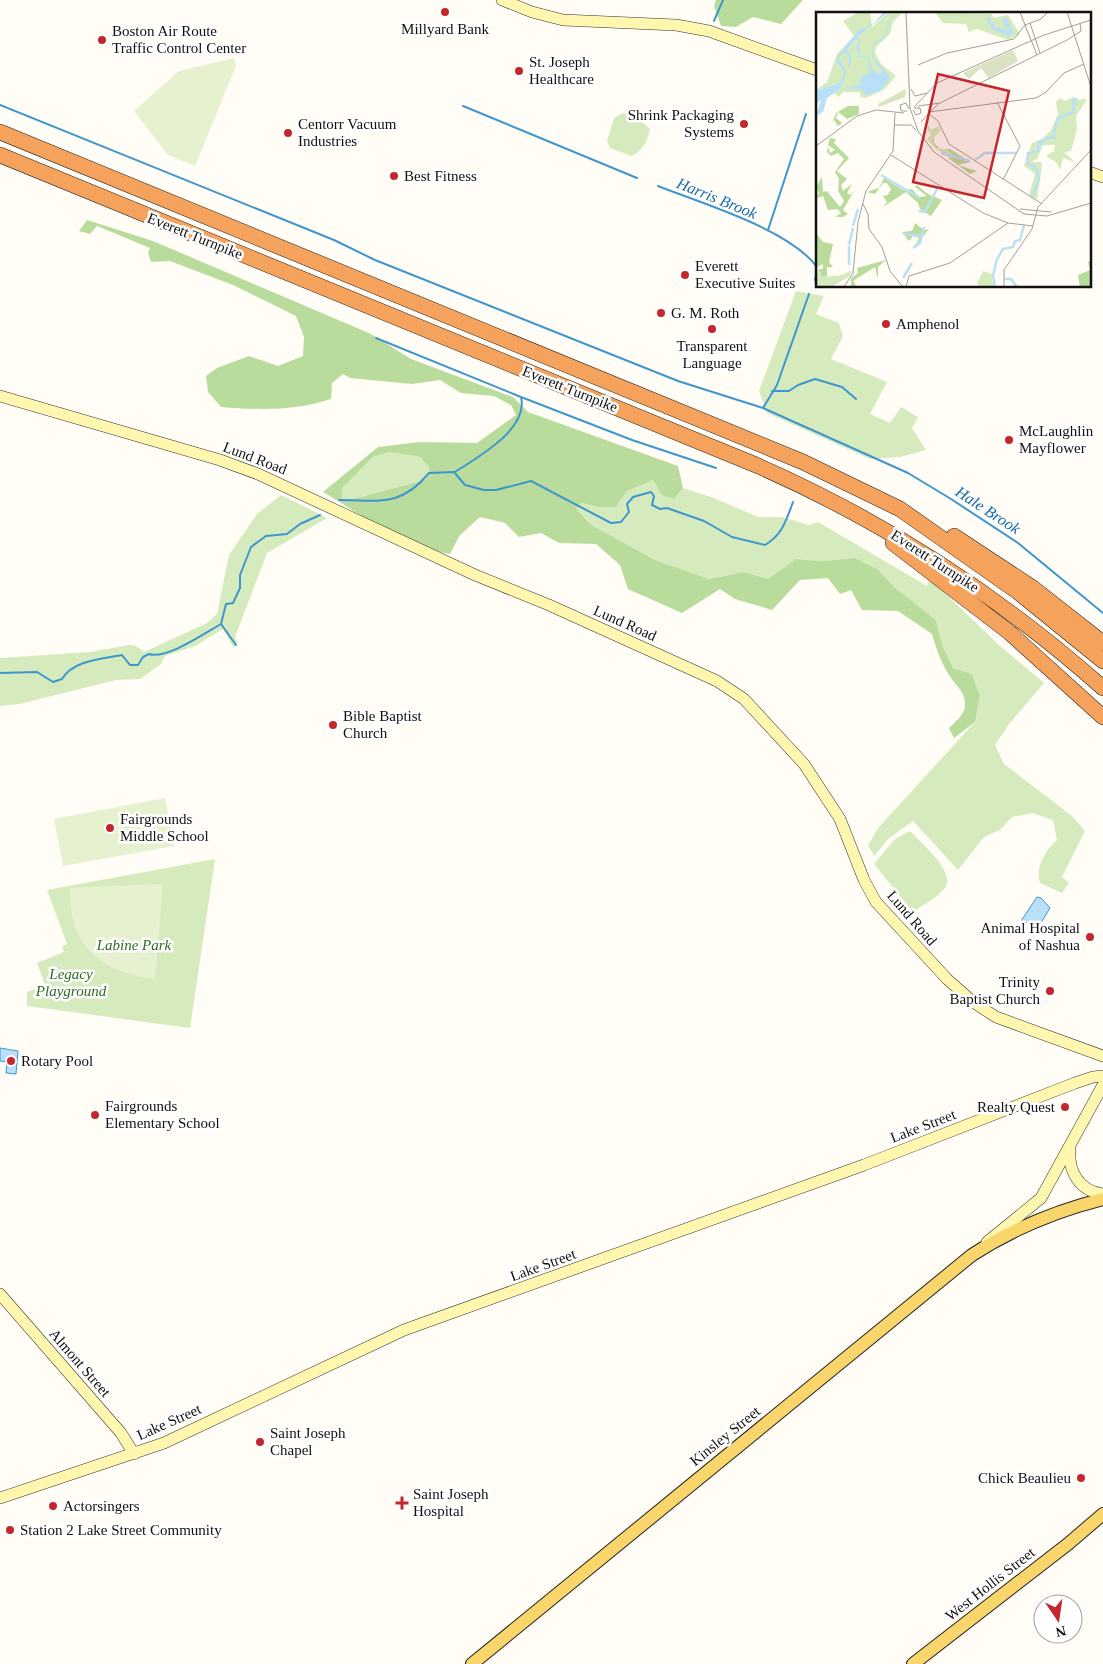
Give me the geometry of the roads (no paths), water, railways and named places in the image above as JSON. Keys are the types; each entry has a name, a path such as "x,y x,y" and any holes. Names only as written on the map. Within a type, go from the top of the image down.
{"highway":[{"name":"Everett Turnpike","path":"0,132 780,452 900,510 1018,592 1103,661"},
{"name":"Everett Turnpike","path":"0,155 756,465 846,508 912,545 975,586 1036,631 1103,688"},
{"path":"0,160 136,212"},
{"path":"846,508 1010,633 1103,717"},
{"path":"900,510 927,520 991,559 1053,602 1103,643"}],"main road":[{"name":"Kinsley Street","path":"472,1664 972,1255 1001,1237 1045,1216 1103,1199"},
{"name":"West Hollis Street","path":"913,1664 1103,1514"}],"street":[{"path":"502,0 532,12 563,20 676,25 709,31 816,70"},
{"path":"1090,172 1103,177"},
{"name":"Lund Road","path":"0,396 220,460 258,474 466,571 549,605 717,681 744,699 804,764 840,819 864,880 876,902 947,979 973,1002 996,1017 1103,1056"},
{"name":"Lake Street","path":"0,1498 164,1443 344,1357 418,1325 848,1172 1082,1081 1103,1076"},
{"path":"972,1255 1039,1201 1103,1086"},
{"path":"1070,1146 1070,1166 1076,1179 1088,1190 1103,1194"},
{"name":"Almont Street","path":"0,1294 121,1432 134,1454"}],"water":[{"path":"1037,897 1041,898 1050,908 1039,926 1021,921"},
{"name":"Rotary Pool","path":"0,1048 18,1051 16,1074 6,1073 7,1062 0,1061"}],"waterway":[{"name":"Harris Brook","path":"714,21 723,0"},
{"path":"0,105 334,240 375,260 678,381 763,408"},
{"path":"463,106 637,178"},
{"path":"768,230 806,114"},
{"name":"Harris Brook","path":"658,186 766,229 804,253 816,266"},
{"path":"815,280 816,276"},
{"name":"Hale Brook","path":"809,294 777,385 763,408 908,473 1018,543 1103,613"},
{"path":"376,338 521,397 521,409 510,431 488,450 455,472"},
{"path":"772,391 789,391 798,385 815,379 842,387 856,399"},
{"path":"521,397 632,440 716,468"},
{"path":"339,500 388,500 408,492 429,473 454,472 465,485 484,490 496,490 531,481 611,523 621,522 629,512 627,504 633,497 651,492 654,496 652,505 660,509 667,508 704,521 732,537 765,545 776,537 786,521 793,502"},
{"path":"0,673 37,672 53,682 62,679 73,668 89,661 122,655 130,665 138,665 143,657 149,654 156,655 175,650 221,624 226,604 233,603 240,588 240,575 251,547 266,536 287,534 300,524 320,515"},
{"path":"221,624 236,645"}],"place":[{"name":"Millyard Bank","path":"445,12"},
{"name":"Boston Air Route Traffic Control Center","path":"102,40"},
{"name":"St. Joseph Healthcare","path":"519,71"},
{"name":"Shrink Packaging Systems","path":"744,124"},
{"name":"Centorr Vacuum Industries","path":"288,133"},
{"name":"Best Fitness","path":"394,176"},
{"name":"Everett Executive Suites","path":"685,275"},
{"name":"G. M. Roth","path":"661,313"},
{"name":"Amphenol","path":"886,324"},
{"name":"Transparent Language","path":"712,329"},
{"name":"McLaughlin Mayflower","path":"1009,440"},
{"name":"Bible Baptist Church","path":"333,725"},
{"name":"Fairgrounds Middle School","path":"110,828"},
{"name":"Animal Hospital of Nashua","path":"1090,937"},
{"name":"Trinity Baptist Church","path":"1050,991"},
{"name":"Rotary Pool","path":"11,1061"},
{"name":"Realty Quest","path":"1065,1107"},
{"name":"Fairgrounds Elementary School","path":"95,1115"},
{"name":"Saint Joseph Chapel","path":"260,1442"},
{"name":"Chick Beaulieu","path":"1081,1478"},
{"name":"Saint Joseph Hospital","path":"402,1503"},
{"name":"Actorsingers","path":"53,1506"},
{"name":"Station 2 Lake Street Community","path":"10,1530"}],"park label":[{"name":"Labine Park","path":"134,945"},
{"name":"Legacy Playground","path":"71,982"}]}
